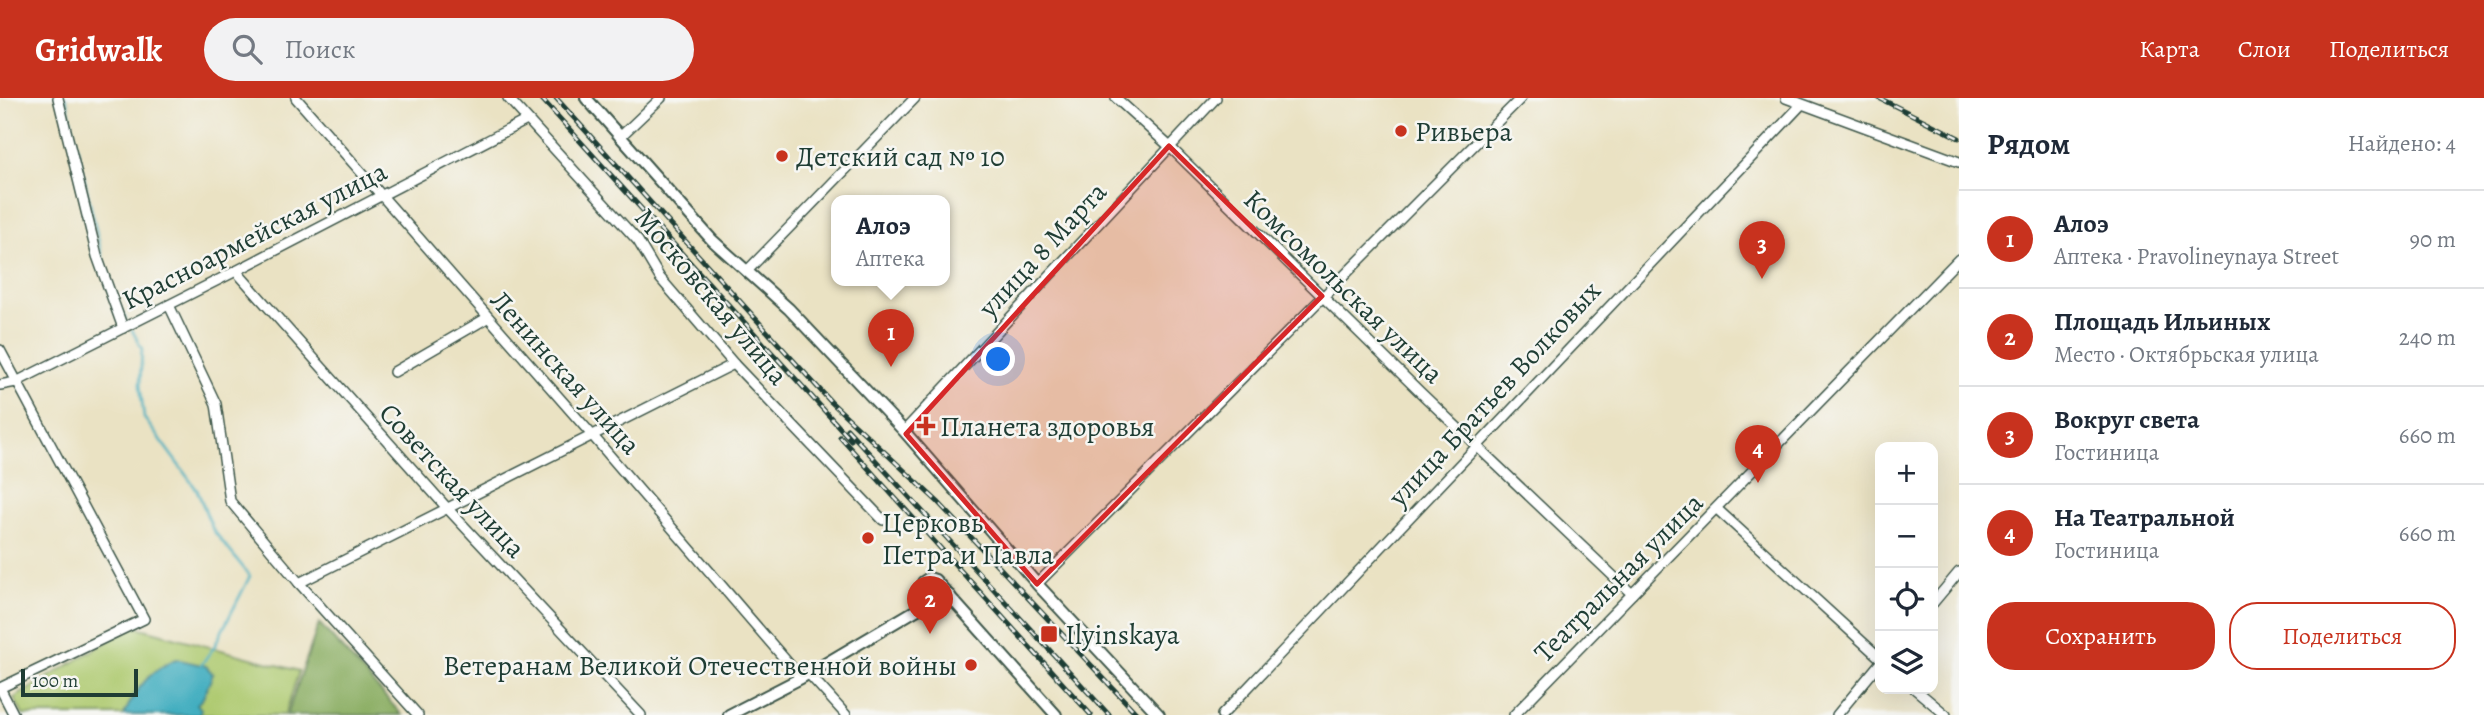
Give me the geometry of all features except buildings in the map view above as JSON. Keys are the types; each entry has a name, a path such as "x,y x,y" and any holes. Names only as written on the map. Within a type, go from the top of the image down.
{"main road":[{"path":"586,98 712,240 789,309 904,431 1037,584 1159,715"},
{"path":"919,608 922,585 929,578 935,580 1056,715"},
{"path":"729,715 933,600 950,596"}],"street":[{"path":"58,98 97,256 123,328"},
{"name":"Ленинская улица","path":"296,98 804,675 846,715"},
{"name":"Московская улица","path":"508,98 638,241 660,278 734,364 883,520"},
{"path":"620,137 661,98"},
{"path":"747,271 915,98"},
{"name":"Комсомольская улица","path":"1116,98 1169,146 1475,446 1632,594"},
{"name":"улица 8 Марта","path":"904,431 1216,98"},
{"path":"1037,584 1521,98"},
{"path":"1786,98 1959,162"},
{"name":"улица Братьев Волковых","path":"1222,715 1801,105"},
{"name":"Красноармейская улица","path":"0,384 16,382 527,120"},
{"name":"Театральная улица","path":"1514,715 1959,259"},
{"name":"Советская улица","path":"236,271 447,508 640,715"},
{"path":"169,305 216,404 230,501 299,583 418,715"},
{"path":"394,372 487,318"},
{"path":"0,350 144,619 0,688 14,715"},
{"path":"299,583 734,364"},
{"path":"1717,509 1875,656"},
{"path":"1938,597 1959,572"},
{"path":"1837,715 1875,667"},
{"path":"1921,694 1946,715"}],"highlighted area":[{"path":"1169,146 1322,296 1037,584 906,434"}],"green space":[{"path":"319,623 402,715 287,715"},
{"path":"133,626 299,671 285,715 23,715 14,698"}],"water":[{"path":"176,659 206,666 213,674 203,698 197,704 201,709 199,715 124,715 144,682 158,669"}],"waterway":[{"path":"66,98 103,261"},
{"path":"121,310 126,319"},
{"path":"132,330 142,349 140,385 144,418 197,490 213,530 250,576 214,647 201,665"}],"railway":[{"path":"541,98 851,440"},
{"path":"556,98 831,402 938,502 1138,715"},
{"path":"1879,98 1959,138"},
{"path":"847,429 1109,715"},
{"path":"840,437 1091,715"}],"place":[{"name":"Ривьера","path":"1401,131"},
{"name":"Детский сад № 10","path":"782,156"},
{"name":"Вокруг света","path":"1762,279"},
{"name":"Алоэ","path":"891,367"},
{"name":"Планета здоровья","path":"926,426"},
{"name":"На Театральной","path":"1758,483"},
{"name":"Церковь Петра и Павла","path":"868,538"},
{"name":"Площадь Ильиных","path":"930,634"},
{"name":"Ilyinskaya","path":"1049,634"},
{"name":"Ветеранам Великой Отечественной войны","path":"971,665"}]}
